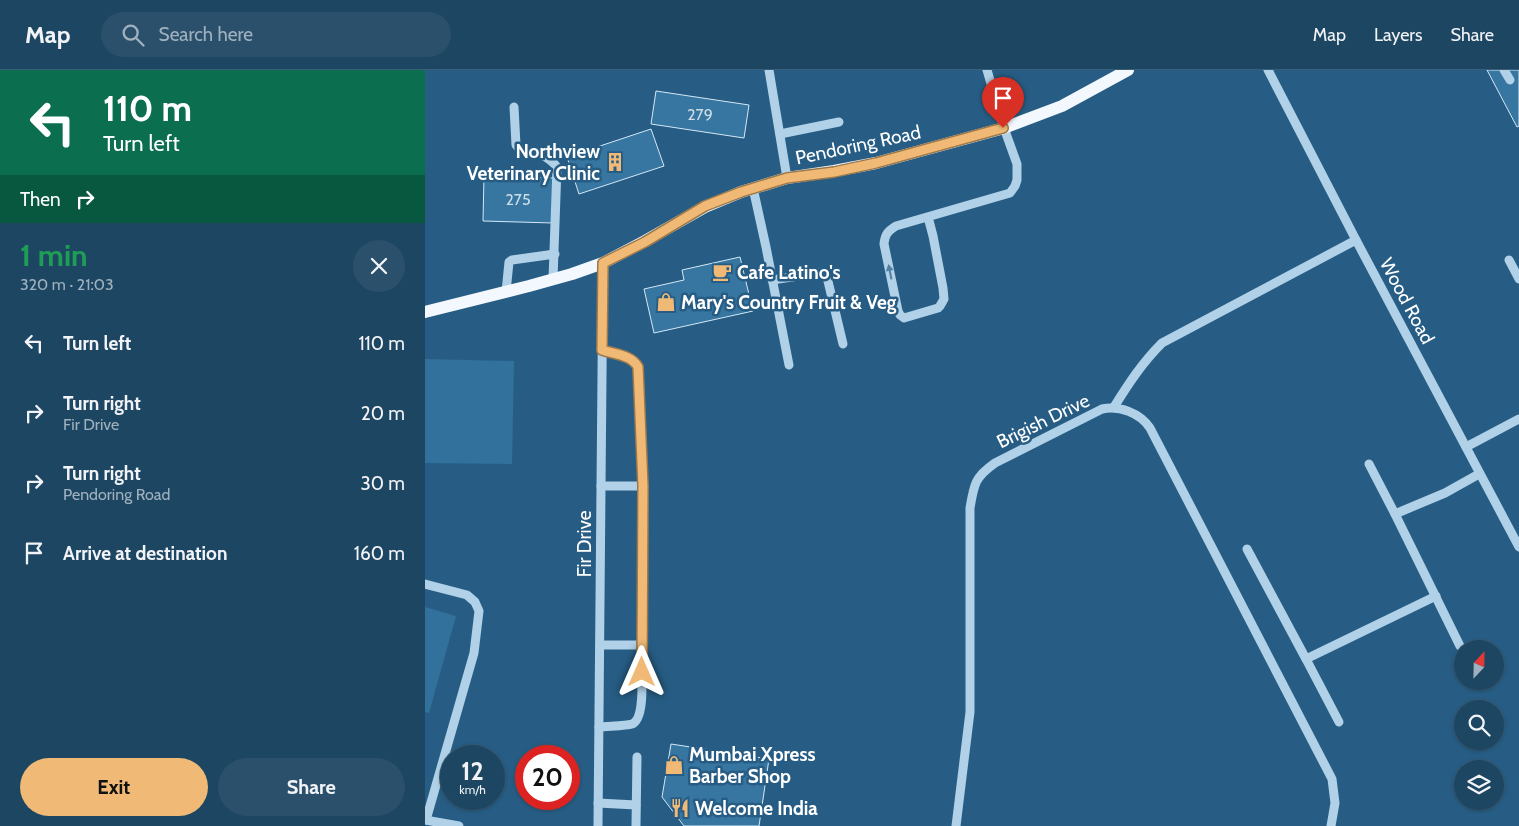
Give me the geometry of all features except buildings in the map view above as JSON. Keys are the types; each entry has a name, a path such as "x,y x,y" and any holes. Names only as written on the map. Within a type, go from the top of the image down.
{"main road":[{"name":"Pendoring Road","path":"425,312 553,280 603,263 645,242 705,206 753,188 787,178 834,172 876,163 1003,128 1062,106 1128,70"}],"street":[{"path":"769,70 787,178"},
{"path":"928,217 938,260 943,300 937,308 904,318 897,311 884,244 887,232 896,226 1010,193 1015,186 1017,164 1003,128 987,70"},
{"name":"Wood Road","path":"1267,70 1519,547"},
{"path":"1504,70 1510,80"},
{"path":"514,107 516,145 518,148 545,156 552,160 557,167 553,280"},
{"path":"780,134 839,122"},
{"path":"753,188 789,365"},
{"path":"1114,407 1136,372 1162,343 1356,240"},
{"path":"506,292 509,262 555,254"},
{"path":"1509,260 1519,279"},
{"name":"Fir Drive","path":"598,826 603,263"},
{"path":"772,280 817,273 827,277 843,344"},
{"path":"599,727 632,724 637,721 642,685 643,486 638,367 631,358 602,350"},
{"name":"Brigish Drive","path":"956,826 970,712 970,508 976,482 983,472 995,463 1102,409 1114,407 1143,419 1150,428 1332,778 1335,803 1331,826"},
{"path":"1466,447 1519,419"},
{"path":"1369,464 1457,640"},
{"path":"1395,514 1445,494 1479,474"},
{"path":"601,486 643,486"},
{"path":"1247,549 1339,722"},
{"path":"425,584 467,595 475,602 479,611 474,653 426,820 459,826"},
{"path":"1306,659 1436,596"},
{"path":"600,645 642,645"},
{"path":"635,826 637,757"},
{"path":"598,803 636,805"}],"shaded area":[{"path":"425,359 514,361 512,464 425,463"},
{"path":"425,607 456,616 429,713 425,712"}],"place":[{"name":"Northview Veterinary Clinic","path":"615,162"},
{"name":"Cafe Latino's","path":"722,272"},
{"name":"Mary's Country Fruit & Veg","path":"666,302"},
{"name":"Mumbai Xpress Barber Shop","path":"674,765"},
{"name":"Welcome India","path":"680,808"}],"route":[{"path":"642,672 643,486 638,367 631,358 602,350 603,263 645,242 705,206 741,192 787,178 834,172 915,154 1003,128"}]}
